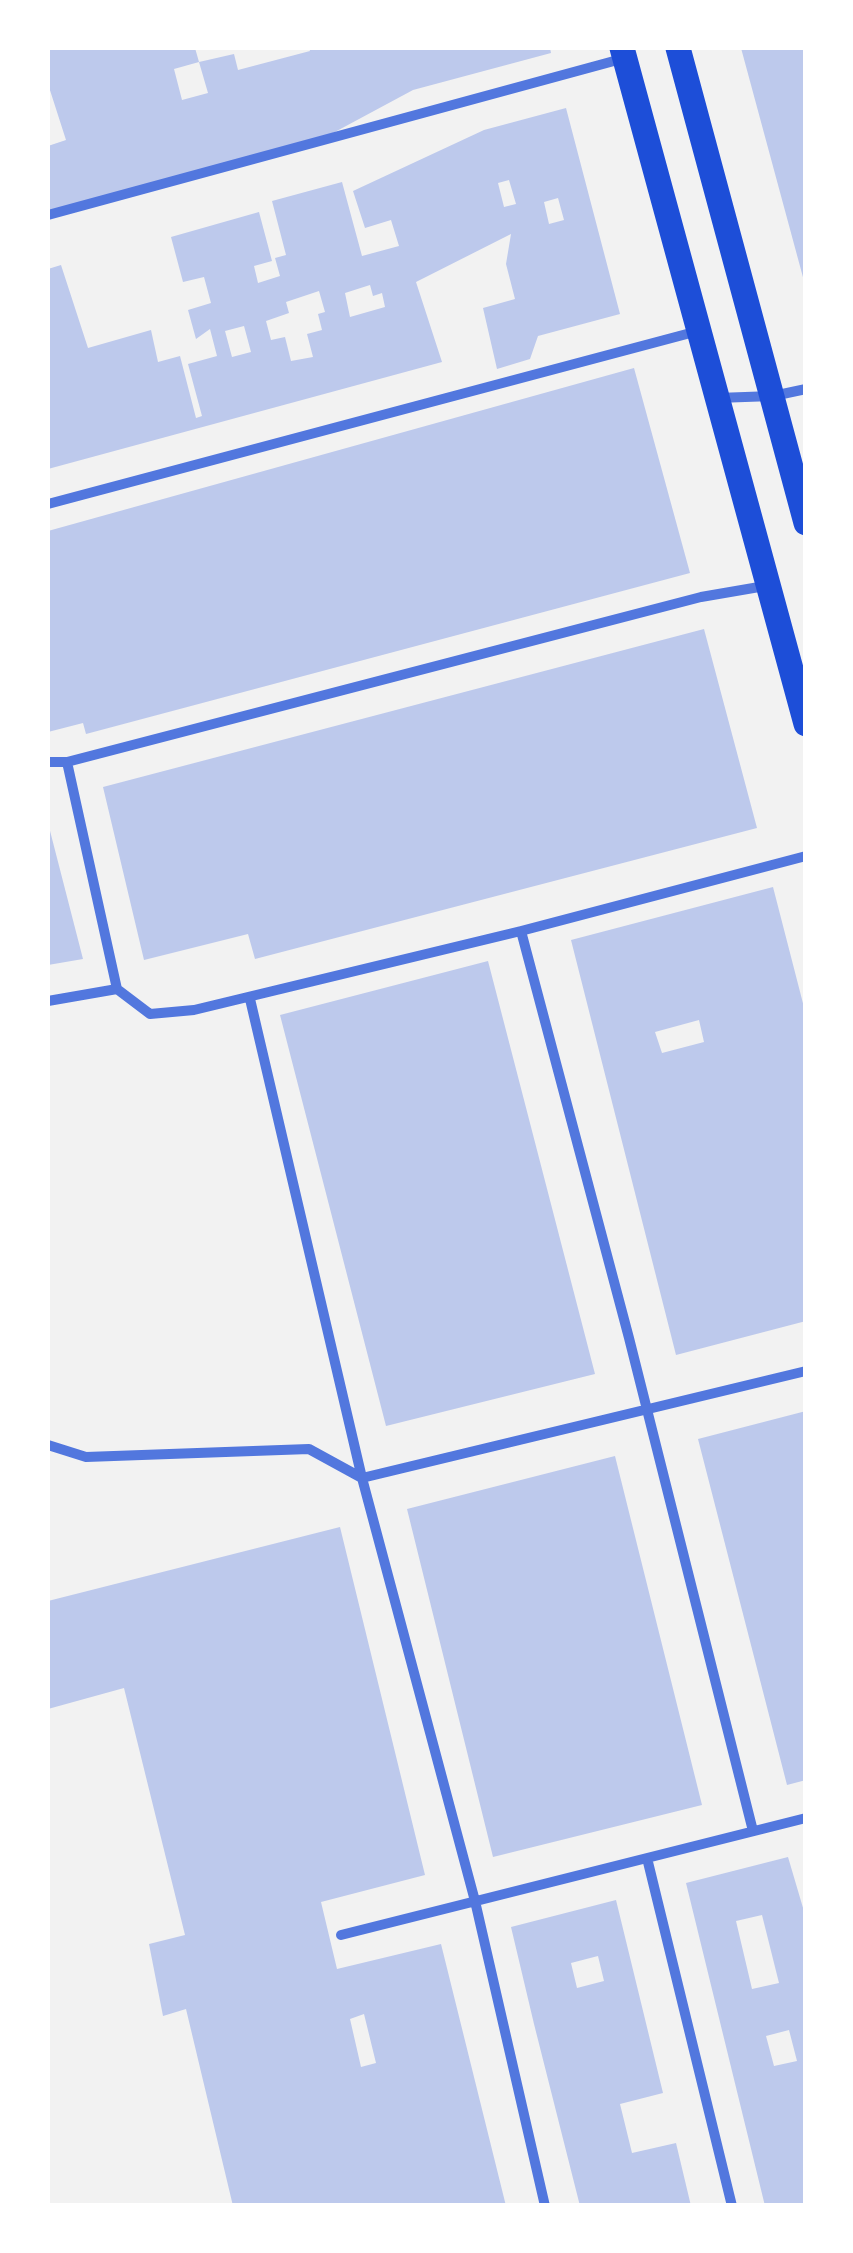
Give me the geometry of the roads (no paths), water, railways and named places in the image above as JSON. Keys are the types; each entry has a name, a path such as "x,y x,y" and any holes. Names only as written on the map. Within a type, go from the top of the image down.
{"main road":[{"path":"678,48 806,522"},
{"path":"624,53 766,586 805,717"}],"street":[{"path":"48,215 624,53"},
{"path":"48,504 698,331"},
{"path":"716,398 772,396 806,389"},
{"path":"48,762 67,762 701,597 766,586"},
{"path":"67,762 117,989 150,1014 194,1010 250,998 806,856"},
{"path":"522,931 753,1831"},
{"path":"48,1001 117,989"},
{"path":"250,998 362,1478 475,1901 545,2206"},
{"path":"48,1445 86,1457 309,1449 362,1478 806,1370"},
{"path":"341,1935 806,1818"},
{"path":"647,1858 732,2206"}]}
